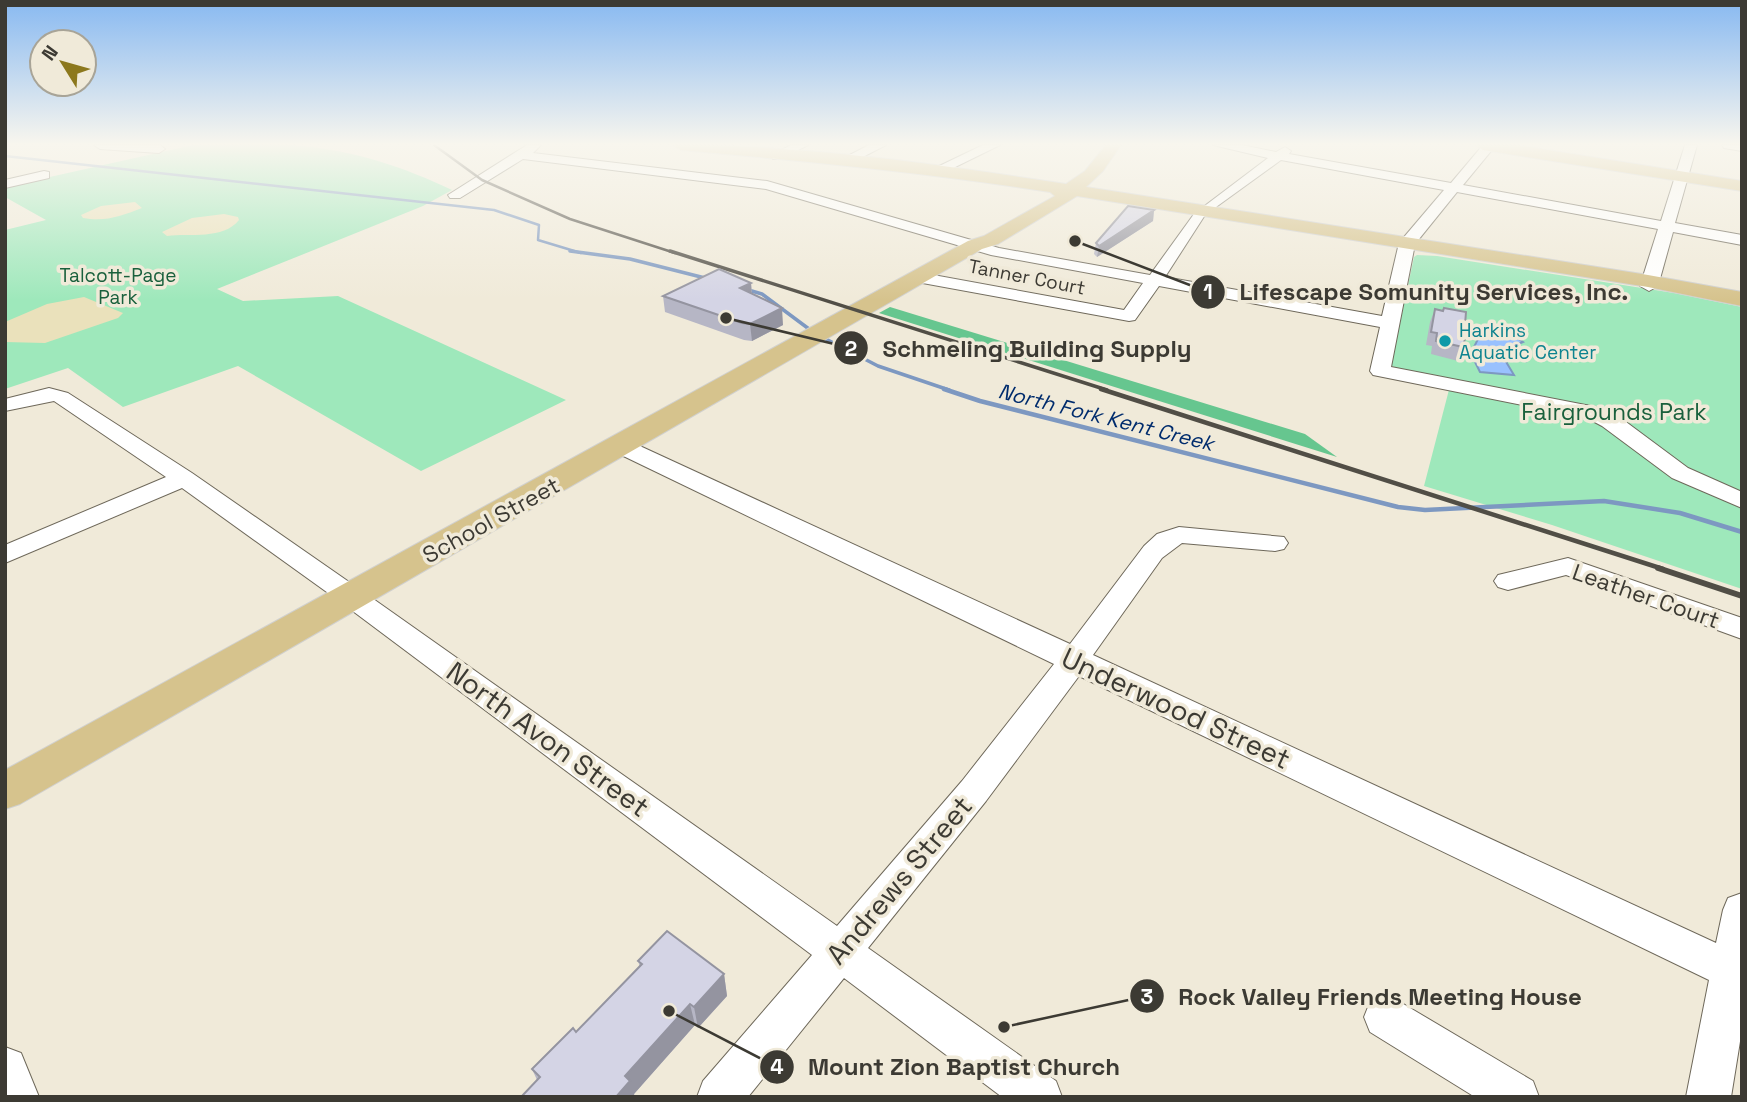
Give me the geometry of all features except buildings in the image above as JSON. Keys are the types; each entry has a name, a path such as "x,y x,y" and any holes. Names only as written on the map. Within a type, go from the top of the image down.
{"main road":[{"path":"1051,196 1202,214 1648,283 1742,302"},
{"path":"1123,196 1202,214"},
{"path":"1055,198 1130,199"},
{"name":"School Street","path":"5,791 917,277 975,245 990,240 1055,198"}],"street":[{"path":"807,196 997,252 1390,323"},
{"path":"1154,281 1202,214 1225,196"},
{"path":"1447,196 1406,246 1380,371 1593,413 1610,421 1681,473 1742,501"},
{"path":"1501,196 1742,240"},
{"path":"1648,283 1675,196"},
{"name":"Tanner Court","path":"917,277 1129,316 1154,281"},
{"name":"North Avon Street","path":"5,405 49,394 61,397 184,478 1040,1097"},
{"name":"Underwood Street","path":"621,446 1731,970"},
{"path":"5,555 184,478"},
{"name":"Andrews Street","path":"719,1097 974,791 1153,552 1166,540 1178,535 1275,543"},
{"name":"Leather Court","path":"1508,581 1568,566 1742,629"},
{"path":"1708,1097 1742,910"},
{"path":"1385,1017 1517,1097"},
{"path":"5,1069 17,1097"}],"green space":[{"name":"Talcott-Page Park","path":"440,196 423,206 217,289 243,301 338,296 566,400 421,471 238,366 123,407 68,368 5,389 5,230 46,220 5,197"},
{"name":"Fairgrounds Park","path":"1417,255 1674,293 1742,307 1742,589 1552,525 1424,486 1451,382 1391,366 1414,257"},
{"path":"890,307 1305,434 1337,457 879,313"}],"sand":[{"path":"135,202 142,208 113,218 91,219 81,215 101,206"},
{"path":"224,214 238,217 239,220 224,231 167,236 162,232 192,218"},
{"path":"84,297 123,313 118,318 45,343 5,342 5,322 47,304"}],"water":[{"path":"1473,328 1506,330 1523,342 1507,349 1518,350 1525,361 1502,355 1514,375 1480,372 1473,358 1478,357 1474,347 1480,335"}],"waterway":[{"name":"North Fork Kent Creek","path":"371,196 494,210 539,225 538,240 578,252"},
{"name":"North Fork Kent Creek","path":"570,251 578,252"},
{"name":"North Fork Kent Creek","path":"578,252 630,259 709,279"},
{"name":"North Fork Kent Creek","path":"745,289 762,294 813,332"},
{"name":"North Fork Kent Creek","path":"822,337 878,366 949,390"},
{"name":"North Fork Kent Creek","path":"944,389 980,401 1398,507 1425,510 1604,501 1680,513 1742,532"}],"railway":[{"path":"519,196 570,219 675,253"},
{"path":"670,251 1107,390"},
{"path":"1101,389 1663,569"},
{"path":"1658,568 1742,596"}],"place":[{"name":"Lifescape Somunity Services, Inc.","path":"1075,241"},
{"name":"Schmeling Building Supply","path":"726,318"},
{"name":"Harkins Aquatic Center","path":"1445,341"},
{"name":"Mount Zion Baptist Church","path":"669,1011"},
{"name":"Rock Valley Friends Meeting House","path":"1004,1027"}]}
